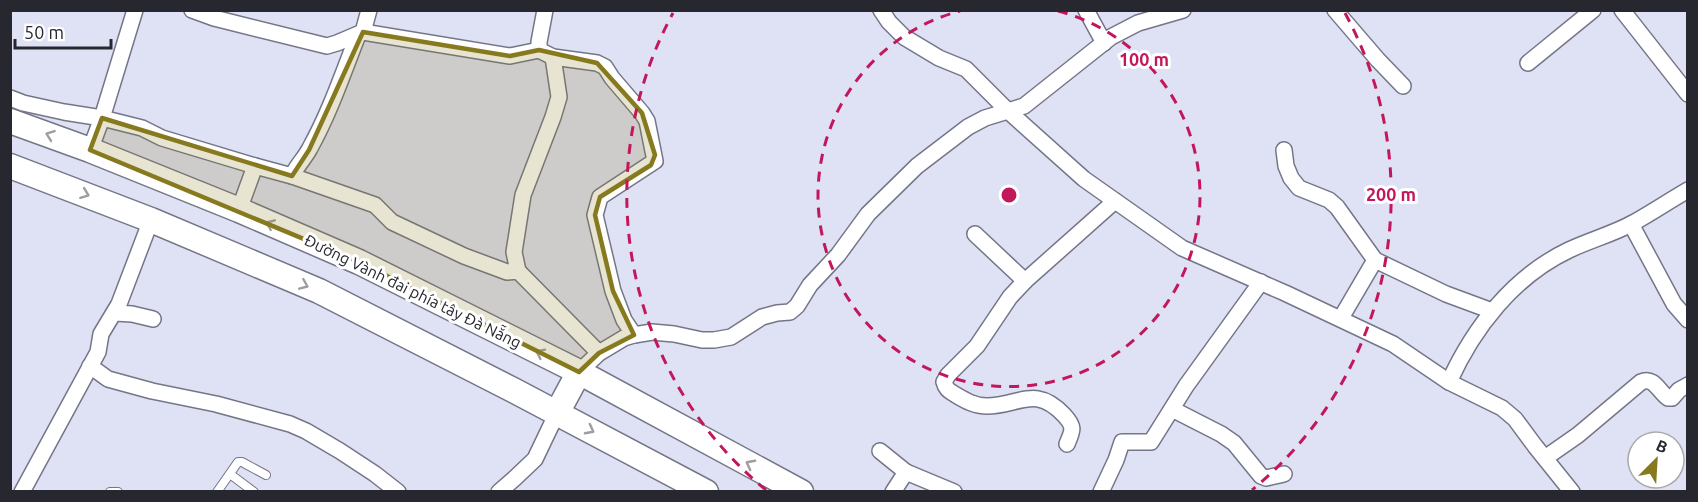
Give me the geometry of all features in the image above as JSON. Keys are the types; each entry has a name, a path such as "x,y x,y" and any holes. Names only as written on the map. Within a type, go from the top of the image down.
{"main road":[{"name":"Đường Vành đai phía tây Đà Nẵng","path":"10,121 90,150 239,210 359,262 579,372 801,492"},
{"path":"10,166 151,220 319,291 706,492"},
{"path":"557,413 579,372"}],"street":[{"path":"90,150 135,10"},
{"path":"192,10 214,18 327,46 360,34 510,56 546,53 597,63 605,67 647,121 655,161 600,197 595,215 613,291 624,320 634,335"},
{"path":"292,176 309,150 324,120 369,10"},
{"path":"545,10 539,42 546,53 559,97 554,117 522,195 514,252 518,271 599,353"},
{"path":"881,10 904,37 939,58 966,69 1007,110 1084,179 1182,248 1341,318 1393,344 1449,382 1502,408 1515,419 1572,492"},
{"path":"1086,10 1104,43"},
{"path":"579,372 599,353 624,338 634,335 652,332 714,340 731,337 762,317 790,312 797,306 810,285 838,255 867,214 917,166 968,127 985,118 1024,106 1111,37 1138,23 1183,10"},
{"path":"1335,10 1403,86"},
{"path":"1528,63 1593,10"},
{"path":"1622,10 1688,94"},
{"path":"10,98 23,103 142,128 162,138 292,176 375,205 392,222 464,256 507,272 518,271"},
{"path":"1284,150 1286,166 1291,178 1299,188 1329,200 1337,207 1375,260 1446,294 1492,311"},
{"path":"239,210 255,166"},
{"path":"1449,382 1461,354 1477,330 1519,283 1568,250 1631,224 1688,190"},
{"path":"1067,444 1073,431 1071,423 1051,404 1035,398 1025,398 995,405 976,404 966,401 945,387 944,382 977,346 1003,306 1025,281 1115,201"},
{"path":"22,492 98,352 101,334 115,313 151,220"},
{"path":"1631,224 1674,304 1688,320"},
{"path":"975,234 1025,281"},
{"path":"1341,318 1375,260"},
{"path":"1101,492 1122,442 1151,442 1186,386 1261,282"},
{"path":"115,313 153,319"},
{"path":"90,366 108,379 152,392 216,404 290,424 340,451 398,492"},
{"path":"1545,458 1578,435 1641,382 1650,381 1668,398 1672,398 1688,385"},
{"path":"1172,409 1234,443 1261,476 1266,478 1284,474"},
{"path":"499,492 535,459 557,413"},
{"path":"880,451 906,471 954,492"},
{"path":"893,492 906,471"}],"lane":[{"path":"217,492 238,462 266,475"},
{"path":"230,474 254,492"},
{"path":"110,492 118,492"}],"highlighted area":[{"path":"363,32 510,56 539,50 597,63 642,113 655,155 651,165 600,197 595,215 613,291 634,335 599,353 579,372 359,262 90,150 102,118 292,176 309,150"}]}
